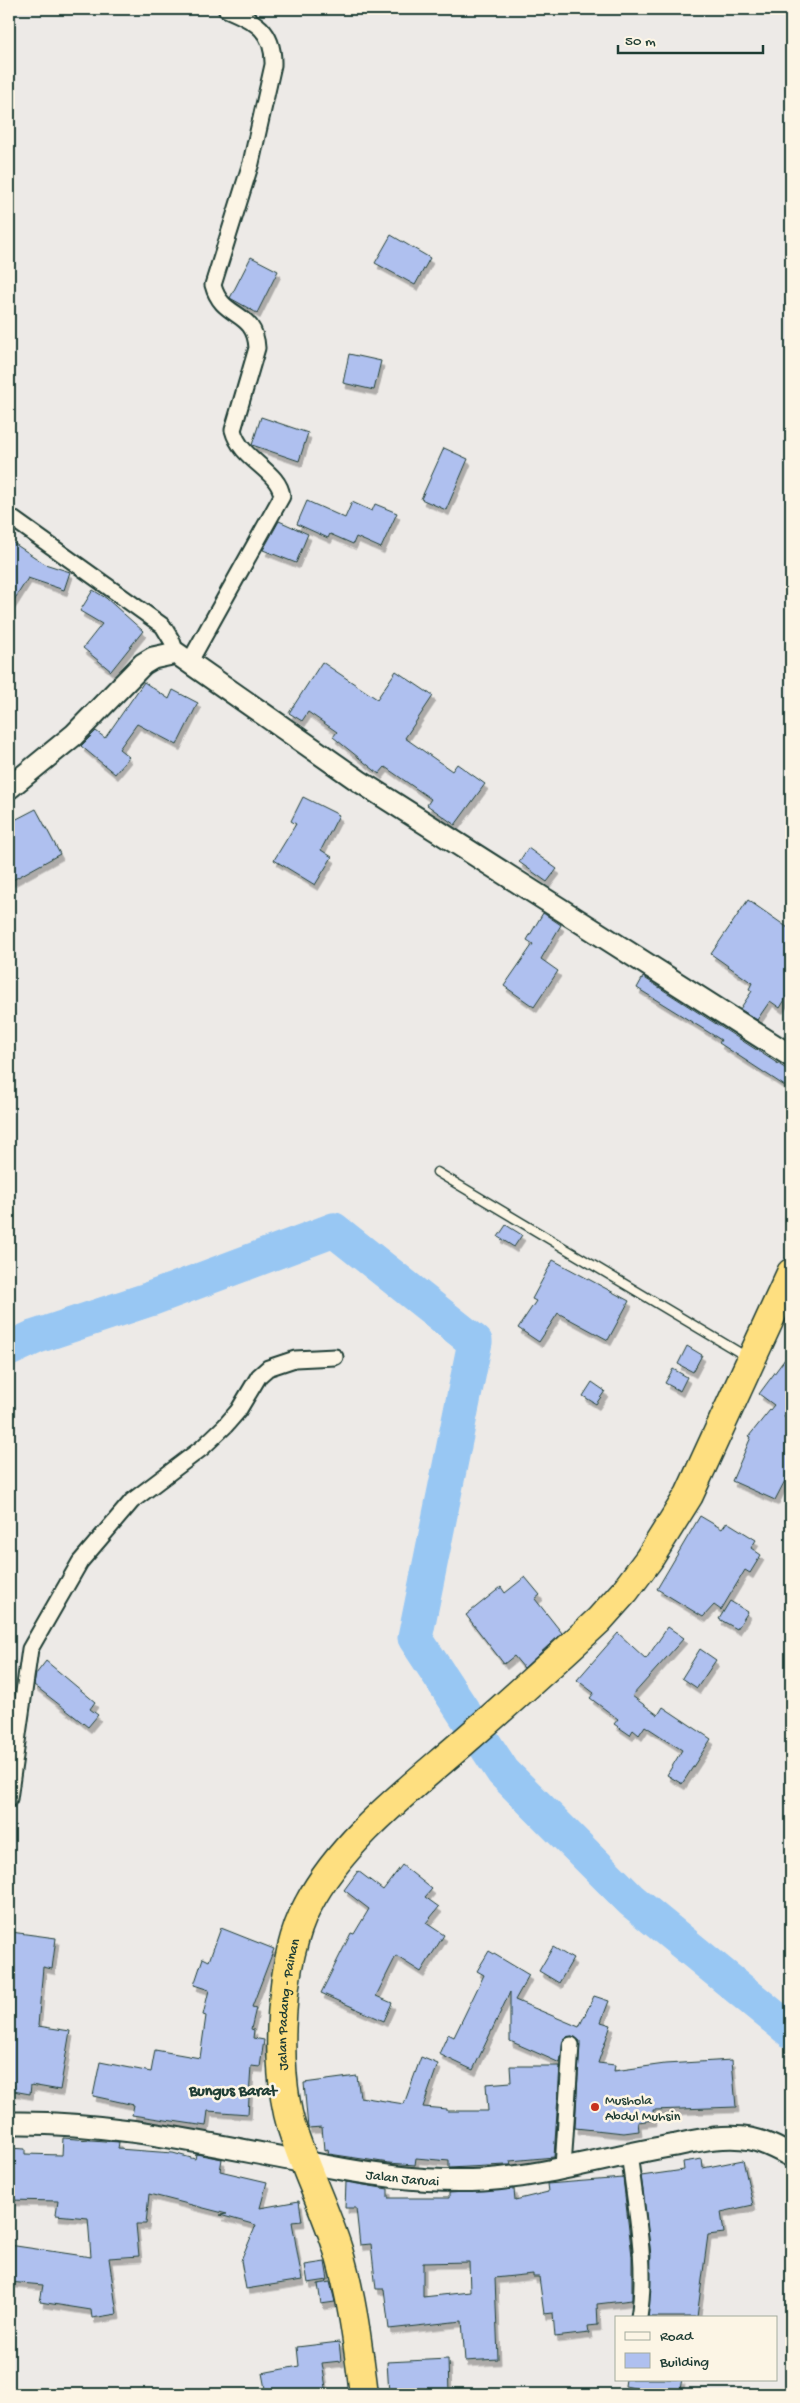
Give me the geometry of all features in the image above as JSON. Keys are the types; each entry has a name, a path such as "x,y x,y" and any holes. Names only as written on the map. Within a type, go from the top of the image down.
{"highway":[{"name":"Jalan Padang - Painan","path":"364,2394 353,2313 338,2252 291,2124 284,2083 282,2022 286,1966 307,1905 340,1858 428,1773 522,1691 599,1620 625,1591 690,1495 791,1273"}],"street":[{"path":"183,657 282,496 277,482 236,442 233,430 258,348 257,336 250,323 225,307 216,298 213,284 251,163 273,65 274,49 266,34 252,20 226,9"},
{"path":"9,516 163,626 183,657 359,781 791,1056"},
{"path":"9,788 74,735 143,664 153,658 183,657"},
{"path":"9,1799 30,1649 80,1562 132,1501 202,1448 226,1426 238,1411 259,1376 268,1368 295,1359 335,1357"},
{"path":"562,2167 571,2045"},
{"name":"Jalan Jaruai","path":"9,2123 42,2122 127,2130 417,2180 491,2179 562,2167 629,2152 726,2137 750,2139 774,2146 791,2156"},
{"path":"629,2152 640,2254 639,2316"}],"lane":[{"path":"437,1172 751,1359"}],"building":[{"path":"391,235 430,258 415,285 375,263"},
{"path":"251,257 278,271 257,313 230,298"},
{"path":"349,354 381,361 374,390 343,383"},
{"path":"261,417 308,433 299,461 252,445"},
{"path":"444,448 468,459 446,510 421,499"},
{"path":"307,501 345,518 352,502 372,511 375,504 397,513 381,548 356,537 353,544 330,534 328,538 297,524"},
{"path":"279,521 308,534 296,563 263,550"},
{"path":"9,540 45,564 70,572 64,590 28,578 9,608"},
{"path":"93,590 106,598 143,631 111,671 83,648 102,624 80,611"},
{"path":"322,662 377,699 396,671 433,696 405,738 452,771 457,764 485,784 455,825 427,805 431,799 385,767 379,774 333,737 337,732 308,712 302,721 289,713"},
{"path":"144,682 169,699 173,690 198,703 177,745 137,724 119,749 129,757 115,774 81,746 96,731 105,738"},
{"path":"303,797 339,815 321,850 332,857 315,885 274,860 296,824 291,821"},
{"path":"36,809 60,854 9,882 9,823"},
{"path":"528,848 557,869 547,882 519,862"},
{"path":"748,900 791,930 791,990 780,1008 770,1001 757,1020 740,1009 752,991 749,989 752,983 711,954"},
{"path":"543,913 561,925 541,959 558,971 534,1007 504,986 533,944 527,940"},
{"path":"643,977 791,1072 791,1090 719,1043 721,1040 637,988"},
{"path":"506,1225 522,1235 514,1247 498,1237"},
{"path":"553,1260 629,1301 608,1340 558,1313 539,1342 518,1328 536,1301 532,1299"},
{"path":"687,1346 702,1355 693,1372 678,1364"},
{"path":"791,1351 791,1418 786,1414 784,1417 791,1424 791,1469 775,1500 732,1481 751,1437 749,1436 774,1405 759,1394"},
{"path":"673,1369 687,1377 680,1391 665,1383"},
{"path":"592,1382 605,1391 596,1404 583,1396"},
{"path":"700,1516 722,1529 727,1522 756,1540 751,1548 761,1555 750,1573 745,1570 721,1610 714,1605 703,1617 657,1589"},
{"path":"525,1577 540,1595 535,1599 562,1633 524,1668 514,1656 504,1664 466,1615 501,1587 505,1593"},
{"path":"730,1601 748,1612 737,1629 719,1619"},
{"path":"668,1627 684,1638 632,1696 658,1715 663,1707 711,1739 682,1784 667,1775 682,1750 645,1726 639,1735 633,1730 630,1735 614,1724 618,1719 590,1698 594,1693 577,1680 618,1633 646,1659"},
{"path":"700,1649 716,1660 697,1688 682,1678"},
{"path":"46,1661 95,1702 90,1709 98,1715 88,1727 34,1685 36,1674"},
{"path":"402,1865 432,1889 425,1897 439,1907 426,1923 444,1935 421,1972 396,1956 376,1996 392,2003 384,2021 321,1993 351,1933 354,1934 369,1909 344,1890 358,1871 383,1890"},
{"path":"221,1928 274,1949 252,2007 256,2008 251,2029 254,2030 253,2038 264,2040 260,2067 251,2066 248,2114 208,2111 206,2126 132,2115 134,2105 93,2096 100,2062 151,2072 155,2050 200,2058 206,2016 203,2015 209,1990 194,1985 203,1958 209,1961"},
{"path":"11,1932 56,1938 52,1969 43,1967 38,2026 70,2031 60,2090 31,2085 30,2094 13,2091 14,2085 9,2084"},
{"path":"553,1947 573,1959 559,1983 539,1971"},
{"path":"489,1951 529,1975 515,2000 579,2027 594,1996 609,2001 601,2022 611,2025 598,2063 615,2065 614,2071 665,2064 732,2060 736,2107 653,2110 654,2120 638,2122 639,2131 624,2133 575,2128 580,2041 572,2036 564,2039 560,2063 510,2041 510,1992 473,2070 439,2054 448,2034 454,2037 484,1975 477,1971"},
{"path":"421,2057 438,2064 423,2107 447,2109 447,2111 488,2111 486,2084 511,2082 510,2066 560,2066 554,2157 510,2161 511,2165 449,2168 449,2161 416,2158 415,2165 389,2163 329,2154 328,2149 324,2150 322,2127 308,2128 304,2083 357,2076 360,2097 404,2104"},
{"path":"63,2138 119,2142 118,2149 173,2153 195,2159 196,2154 222,2159 220,2171 267,2182 260,2208 299,2201 302,2221 292,2222 302,2280 246,2289 241,2261 256,2225 220,2215 227,2214 149,2194 146,2224 136,2224 139,2256 109,2258 117,2314 92,2318 91,2310 40,2302 43,2285 9,2282 9,2245 91,2257 88,2218 56,2215 58,2201 9,2200 9,2148 25,2149 25,2154 62,2155"},
{"path":"702,2159 703,2168 743,2160 753,2205 721,2212 724,2233 708,2235 697,2316 648,2316 651,2255 641,2176 684,2170 683,2162"},
{"path":"623,2178 632,2256 632,2300 597,2304 598,2325 588,2326 589,2333 555,2337 553,2313 544,2314 539,2277 533,2277 533,2274 495,2278 498,2359 465,2361 462,2321 389,2329 384,2289 376,2289 371,2244 360,2245 356,2208 345,2208 346,2182 388,2189 388,2198 449,2198 449,2193 514,2189 515,2200 548,2192 547,2184","holes":["469,2262 470,2292 423,2297 423,2263"]},
{"path":"325,2262 328,2280 308,2283 305,2265"},
{"path":"330,2282 335,2302 321,2304 318,2284"},
{"path":"339,2342 341,2361 322,2363 327,2394 266,2394 262,2373 299,2366 297,2347"},
{"path":"448,2359 449,2394 389,2394 387,2362"},
{"path":"626,2380 682,2380 679,2394 663,2394 625,2386"}],"waterway":[{"path":"9,1349 35,1337 150,1299 334,1230 475,1342 415,1638 503,1772 631,1900 791,2031"}],"place":[{"name":"Mushola Abdul Muhsin","path":"595,2107"}],"district":[{"name":"Bungus Barat","path":"233,2089"}]}
